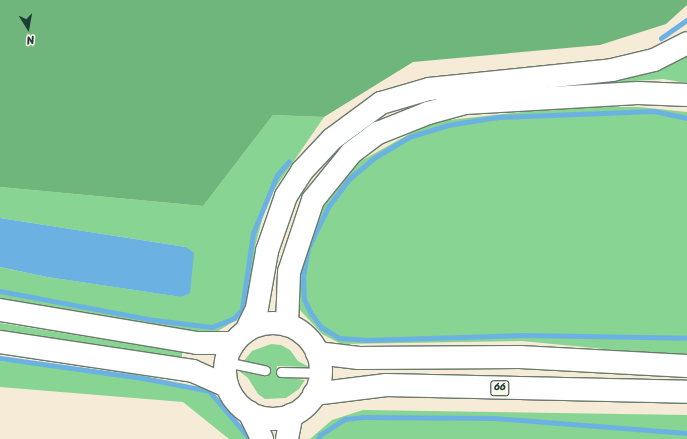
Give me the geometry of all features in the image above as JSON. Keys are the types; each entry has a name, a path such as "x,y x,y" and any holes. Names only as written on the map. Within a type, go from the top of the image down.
{"main road":[{"path":"262,439 249,412 232,397 227,386 235,345 257,308 267,251 286,196 302,171 332,138 381,103 429,89 612,70 654,60 687,43"},
{"path":"287,325 289,272 313,200 351,153 378,133 428,113 465,103 638,93 687,95"},
{"path":"0,310 197,344 235,345 259,325 273,323 287,325 305,336 319,363 314,394 305,406 292,414 270,418 249,412"},
{"path":"0,342 193,371 227,386"},
{"path":"319,363 359,358 520,357 687,366"},
{"name":"66","path":"314,394 386,386 687,392"},
{"path":"287,439 292,414"}],"lane":[{"path":"235,345 265,370"},
{"path":"281,372 319,363"}],"green space":[{"path":"0,0 687,0 687,5 666,24 600,45 413,62 324,117 273,115 203,206 0,187"},
{"path":"687,55 687,83 663,79 609,83"},
{"path":"568,107 639,107 687,112 687,357 522,341 341,344 322,334 300,310 297,280 317,215 359,162 431,122"},
{"path":"273,115 324,117 267,200 255,247 249,303 238,319 218,331 193,332 0,298 0,267 47,277 182,297 186,247 0,218 0,187 203,206"},
{"path":"0,323 182,352 182,357 52,341 0,331"},
{"path":"271,344 281,345 290,350 298,361 309,367 277,366 276,376 305,380 299,389 286,398 265,399 258,394 248,378 239,371 267,377 270,366 243,362 252,351"},
{"path":"0,361 131,374 209,389 252,439 229,439 183,402 0,387"},
{"path":"363,410 687,415 687,439 310,439 332,420"}],"water":[{"path":"0,218 186,247 194,253 190,293 181,297 47,277 0,267"}],"waterway":[{"path":"661,38 687,20"},
{"path":"687,118 654,111 498,117 448,125 409,137 374,158 349,179 328,207 308,248 303,275 304,299 310,312 321,327 339,338 365,340 523,335 687,338"},
{"path":"0,291 154,320 212,327 234,318 242,309 253,233 277,175 289,161"},
{"path":"0,358 143,378 209,391 250,439"},
{"path":"318,439 320,435 345,419 363,417 493,418 687,433"}]}
